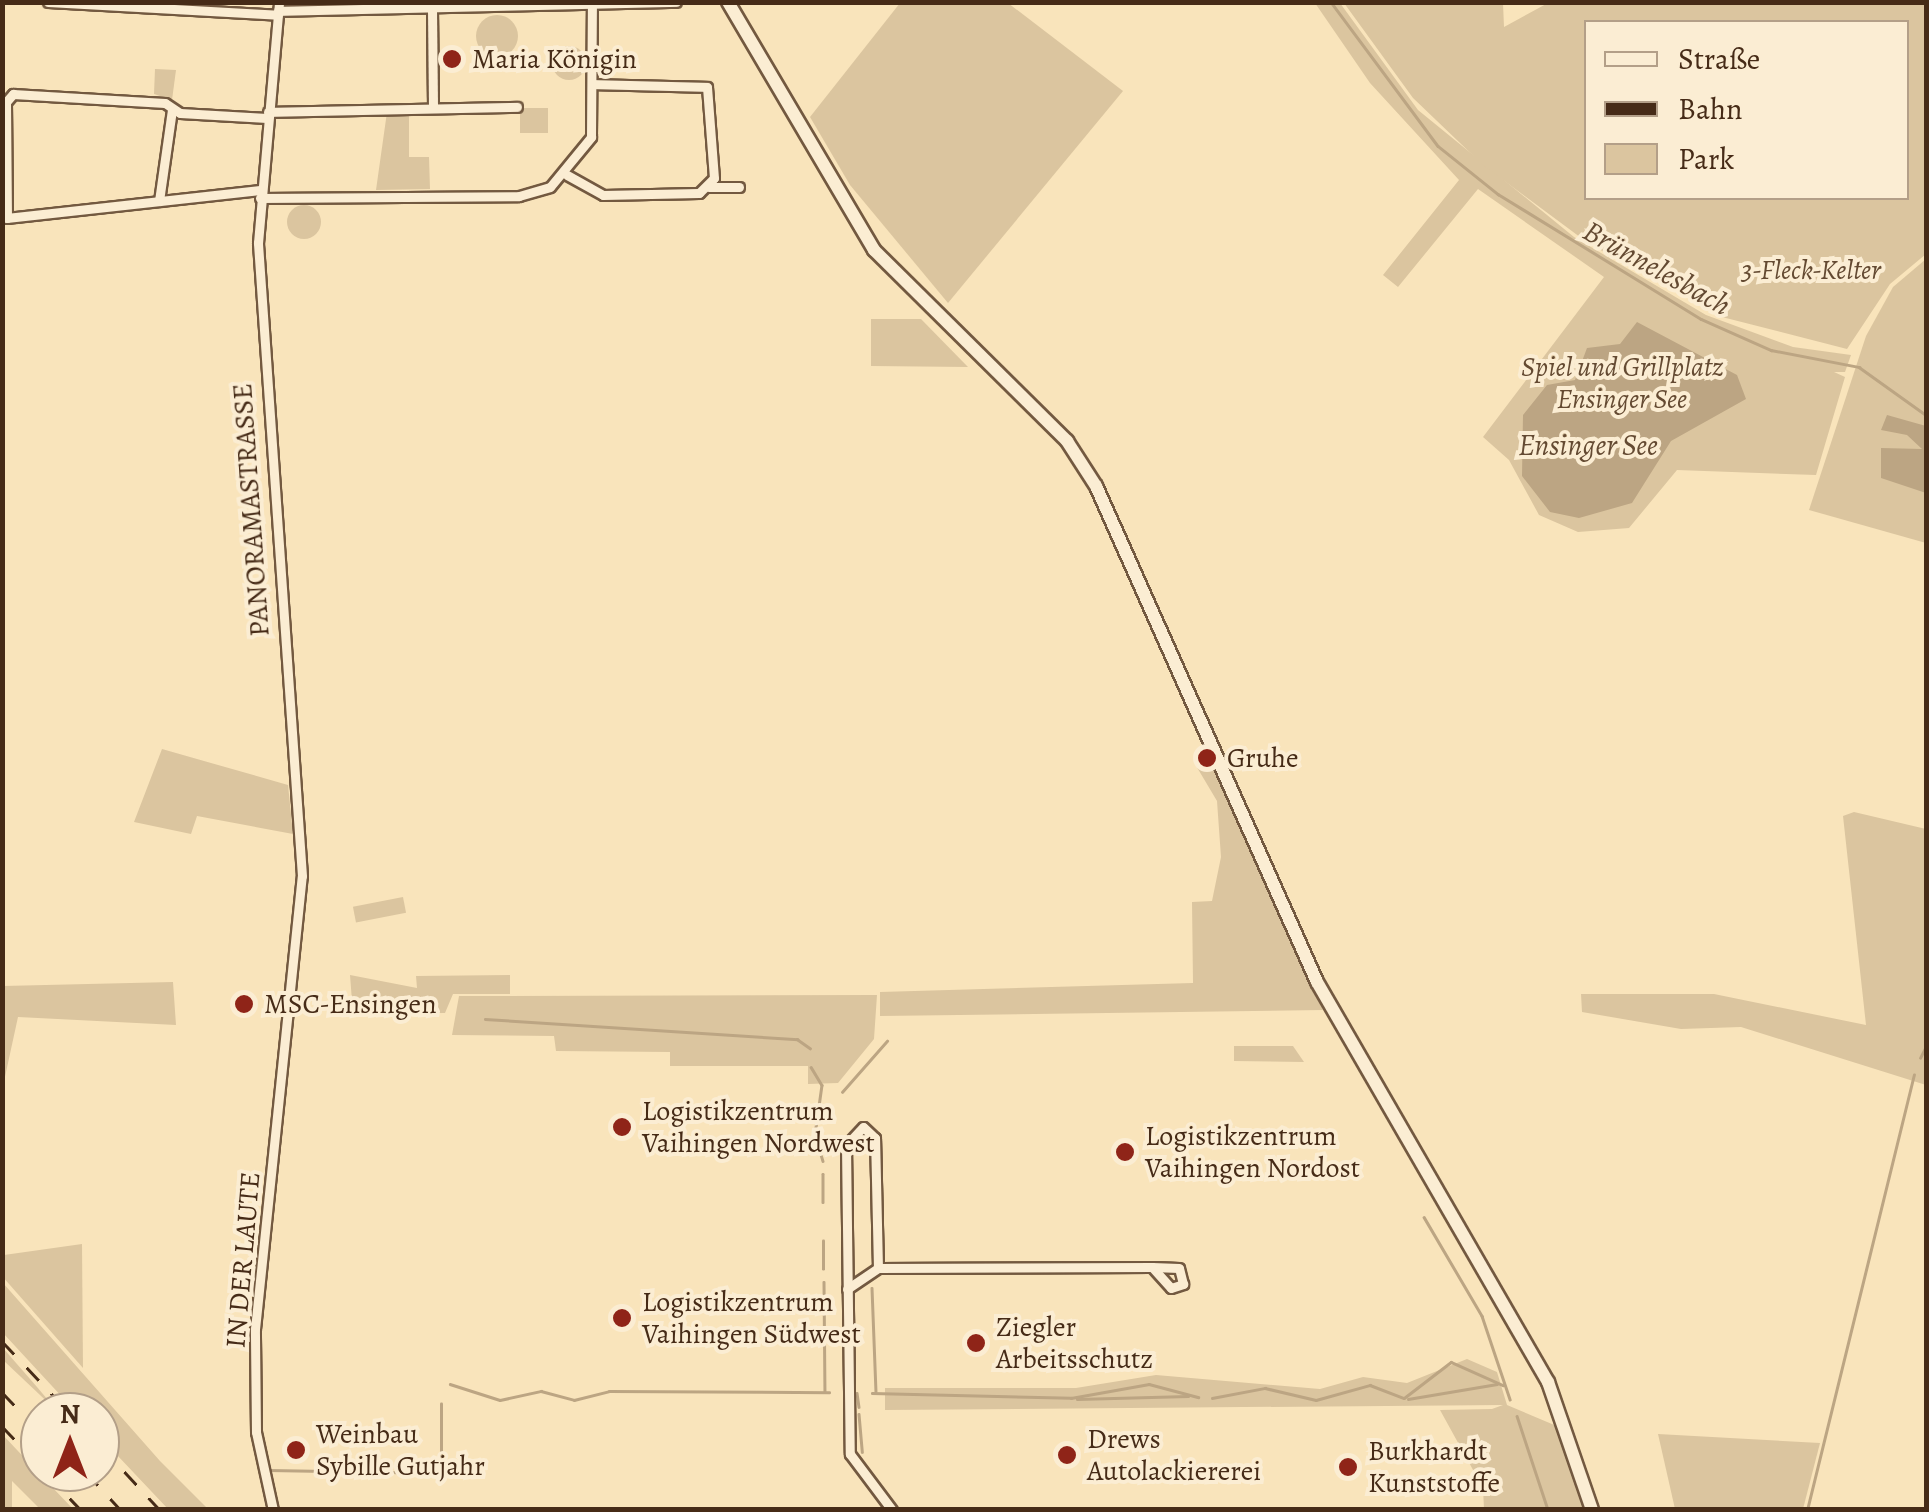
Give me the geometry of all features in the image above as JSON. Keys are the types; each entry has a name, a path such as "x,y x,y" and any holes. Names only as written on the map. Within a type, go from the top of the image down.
{"main road":[{"path":"725,2 751,40 860,230 1066,441 1096,486 1318,982 1541,1368 1592,1510"}],"street":[{"path":"48,2 432,10 447,6 592,7 676,2"},
{"path":"518,107 267,115 13,94 6,102 7,218 260,194 519,196 567,175 591,137 592,7"},
{"name":"PANORAMASTRASSE","path":"278,9 260,194 302,876 292,1014"},
{"path":"432,10 433,107"},
{"path":"593,84 708,87 710,188"},
{"path":"159,201 172,110"},
{"path":"567,175 603,195 740,187"},
{"name":"IN DER LAUTE","path":"273,1510 256,1432 256,1329 292,1014"},
{"path":"878,1268 875,1138 863,1127 846,1145 850,1454 892,1510"},
{"path":"847,1290 878,1268 1152,1267"}],"green space":[{"path":"900,3 1008,3 1123,91 948,303 850,185 810,117"},
{"name":"Spiel und Grillplatz Ensinger See","path":"1315,3 1340,3 1418,110 1574,237 1706,315 1793,347 1851,355 1845,372 1834,372 1845,377 1816,475 1677,470 1629,528 1578,532 1539,515 1509,460 1483,437 1604,277 1478,189 1398,287 1383,275 1459,180 1370,83"},
{"name":"3-Fleck-Kelter","path":"1344,3 1503,3 1504,27 1548,3 1926,3 1926,254 1890,284 1847,349 1722,317 1588,243 1483,165 1413,98"},
{"path":"497,15 512,21 518,36 512,51 497,57 482,51 476,36 482,21"},
{"path":"569,46 581,51 586,63 581,75 569,80 557,75 552,63 557,51"},
{"path":"155,69 176,70 172,100 154,94"},
{"path":"520,108 548,108 548,133 520,133"},
{"path":"387,112 409,112 409,157 429,157 430,189 376,190"},
{"path":"304,205 316,210 321,222 316,234 304,239 292,234 287,222 292,210"},
{"path":"1926,259 1926,543 1809,510 1866,336 1893,287"},
{"path":"871,319 921,319 968,367 871,366"},
{"path":"1209,747 1323,1010 880,1016 880,992 1193,983 1192,902 1212,901 1221,857 1217,801 1195,764"},
{"path":"162,749 288,785 293,834 197,816 191,834 134,822"},
{"path":"1854,812 1926,829 1926,1085 1741,1027 1681,1029 1582,1012 1581,994 1714,994 1866,1025 1843,816"},
{"path":"403,897 406,913 356,922 353,907"},
{"path":"350,975 417,988 416,976 510,975 510,994 453,994 445,1013 353,1014"},
{"path":"173,982 176,1025 18,1017 3,1086 3,986"},
{"path":"877,995 874,1039 838,1083 808,1084 808,1066 670,1066 670,1052 556,1051 554,1036 452,1035 459,996"},
{"path":"1234,1046 1293,1046 1304,1062 1234,1061"},
{"path":"82,1244 83,1368 2,1276 4,1255"},
{"path":"3,1283 99,1392 58,1392 3,1333"},
{"path":"3,1348 41,1392 37,1392 3,1360"},
{"path":"1467,1359 1497,1372 1507,1405 1559,1427 1589,1509 1484,1509 1483,1488 1440,1410 1492,1409 1503,1405 885,1410 885,1388 1076,1388 1156,1375 1320,1389 1363,1377 1407,1383"},
{"path":"120,1416 208,1509 168,1509 120,1458"},
{"path":"2,1434 20,1453 20,1489 12,1481 12,1509 3,1509"},
{"path":"1658,1434 1820,1443 1803,1509 1675,1509"},
{"path":"23,1492 57,1492 73,1509 40,1509"}],"water":[{"name":"Ensinger See","path":"1637,322 1737,375 1746,399 1671,441 1632,503 1579,518 1550,512 1522,476 1523,415 1547,385 1575,380 1587,348 1620,344"},
{"path":"1887,415 1926,426 1926,493 1881,478 1881,448 1922,449 1907,435 1881,430"}],"waterway":[{"name":"Brünnelesbach","path":"1331,2 1438,146 1498,194 1701,319 1771,350 1859,367 1926,415"},
{"path":"485,1019 797,1039 810,1048"},
{"path":"842,1092 887,1041"},
{"name":"Brünnelesbach","path":"1920,1058 1926,1046"},
{"path":"811,1067 822,1085 815,1135 823,1161"},
{"path":"1807,1510 1914,1075"},
{"path":"823,1174 823,1202"},
{"path":"1424,1217 1482,1316 1510,1399"},
{"path":"823,1241 823,1269"},
{"path":"824,1282 825,1391"},
{"path":"872,1288 876,1391"},
{"path":"1212,1398 1265,1388 1316,1400 1370,1385 1404,1398 1451,1362 1503,1385"},
{"path":"450,1384 500,1400 541,1391 574,1400 609,1391 829,1392"},
{"path":"872,1393 1071,1398 1149,1384 1198,1397"},
{"path":"1408,1399 1497,1384"},
{"path":"857,1393 859,1407"},
{"path":"1077,1399 1188,1396"},
{"path":"269,1470 441,1473 441,1404"},
{"path":"859,1414 862,1452"},
{"path":"1517,1416 1548,1510"}],"railway":[{"path":"2,1341 50,1392"},
{"path":"2,1392 20,1411"},
{"path":"2,1426 20,1445"},
{"path":"120,1467 160,1510"},
{"path":"64,1492 81,1510"},
{"path":"104,1492 121,1510"}],"place":[{"name":"Maria Königin","path":"452,59"},
{"name":"Gruhe","path":"1207,758"},
{"name":"MSC-Ensingen","path":"244,1004"},
{"name":"Logistikzentrum Vaihingen Nordwest","path":"622,1127"},
{"name":"Logistikzentrum Vaihingen Nordost","path":"1125,1152"},
{"name":"Logistikzentrum Vaihingen Südwest","path":"622,1318"},
{"name":"Ziegler Arbeitsschutz","path":"976,1343"},
{"name":"Weinbau Sybille Gutjahr","path":"296,1450"},
{"name":"Drews Autolackiererei","path":"1067,1455"},
{"name":"Burkhardt Kunststoffe","path":"1348,1467"}]}
